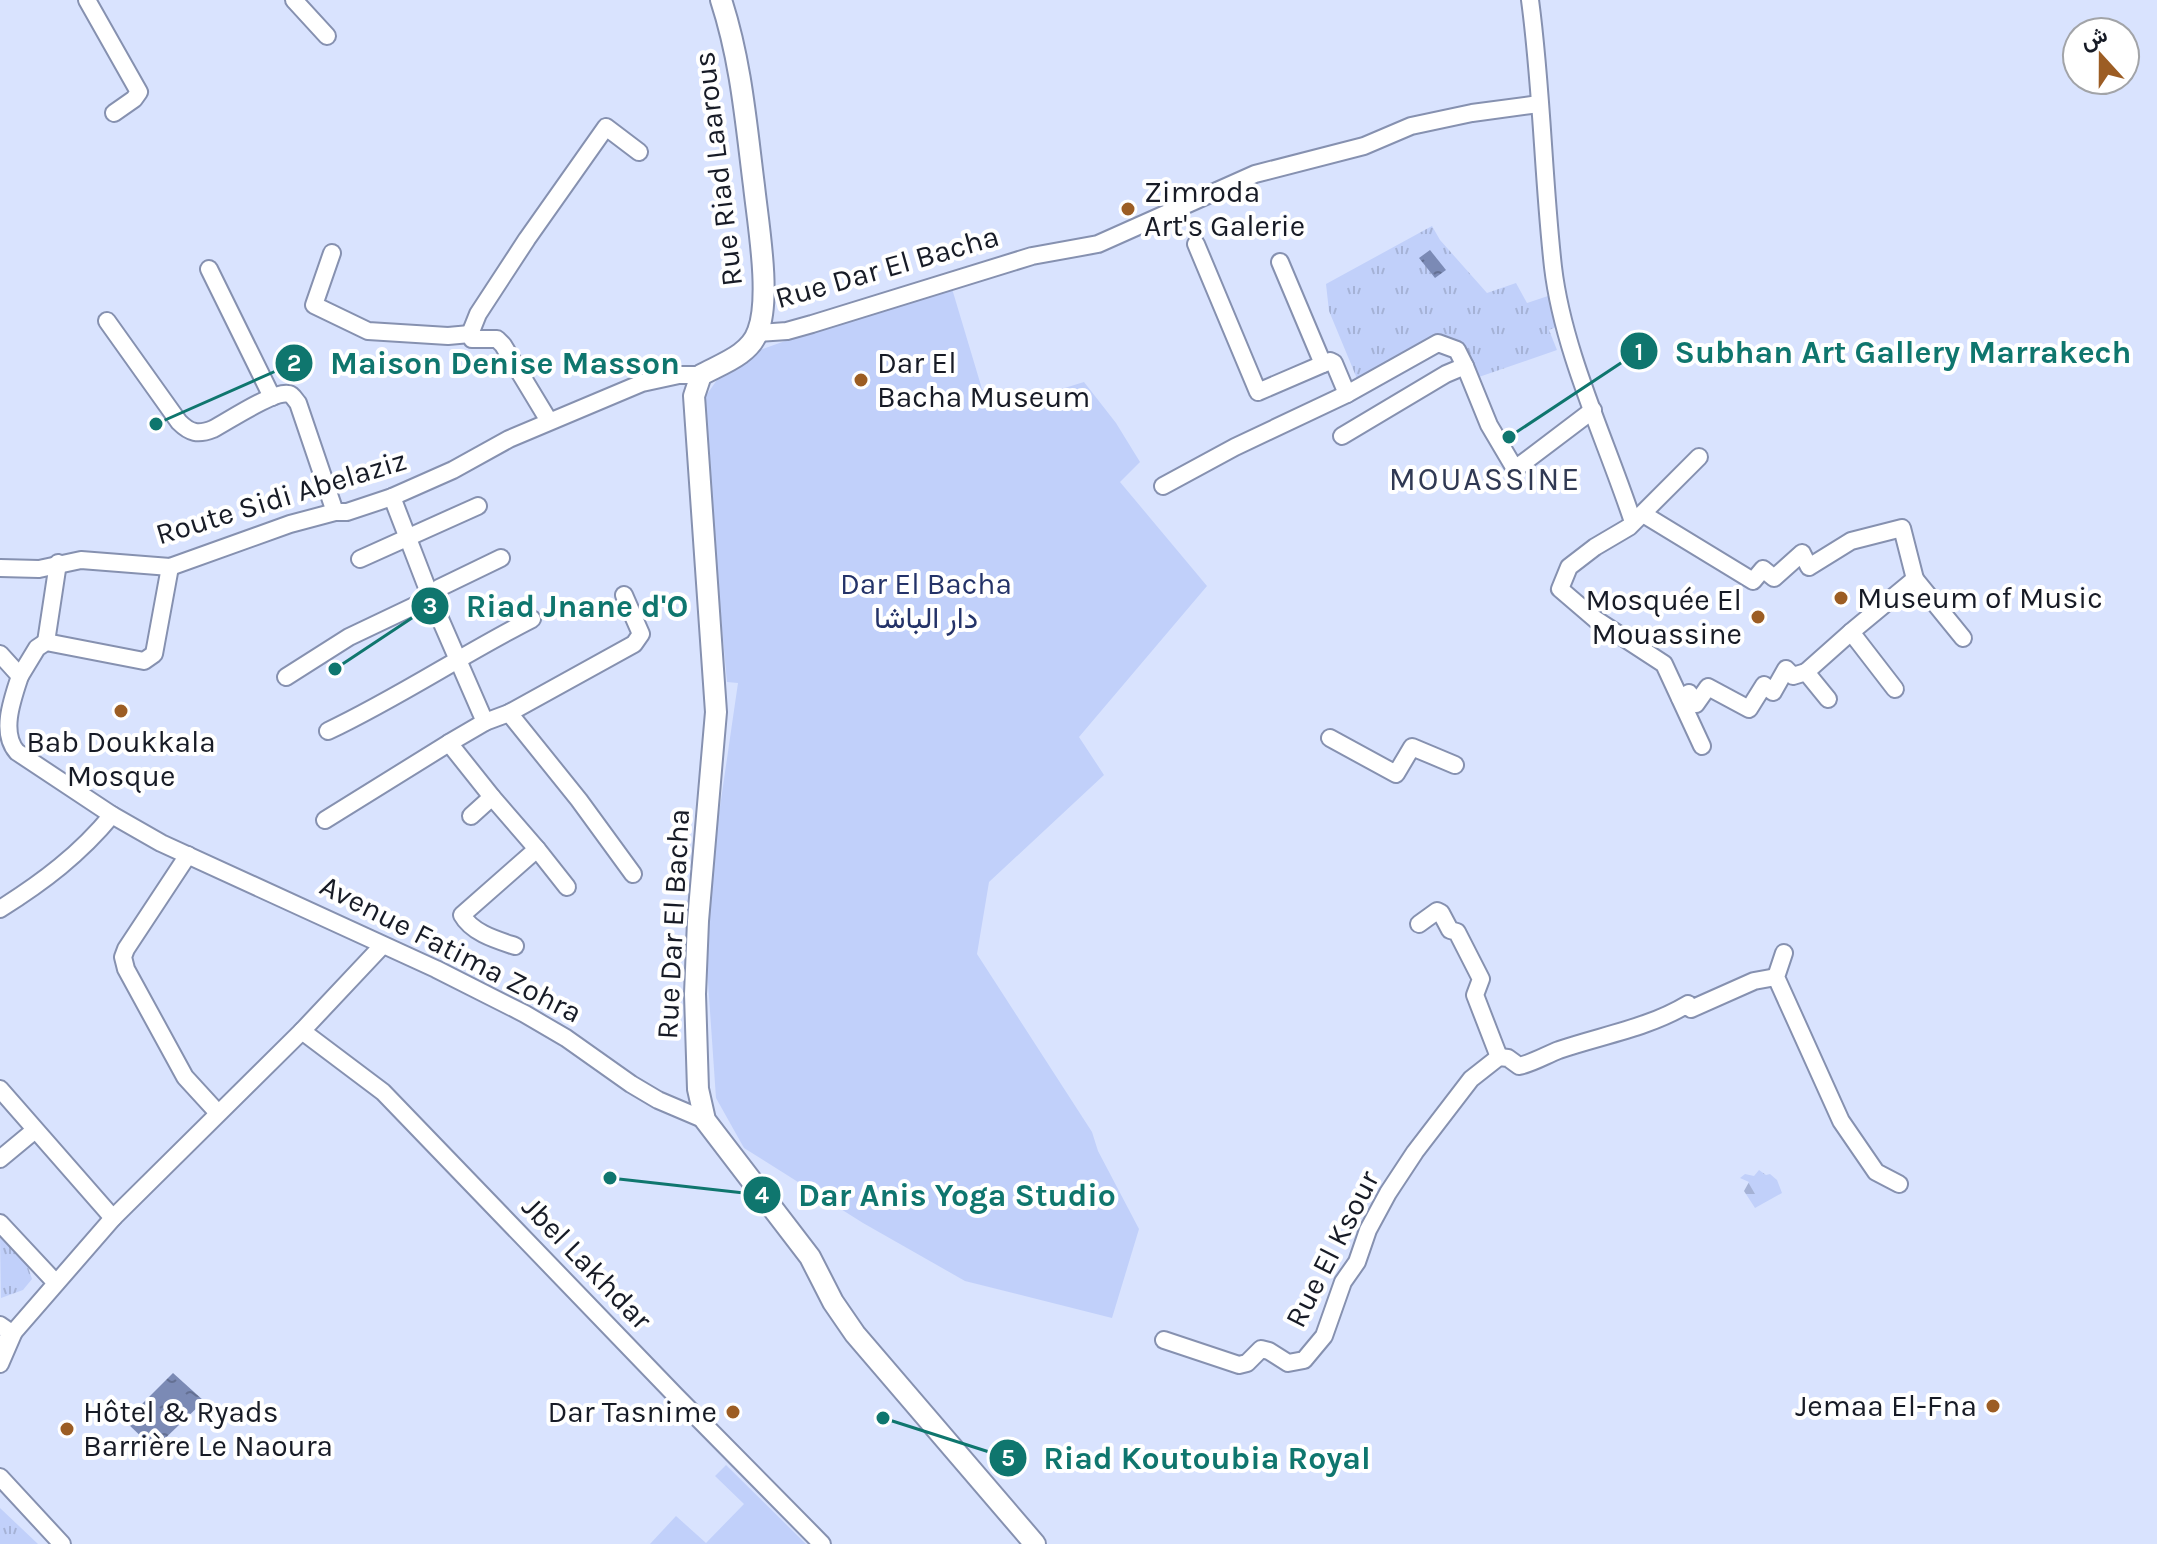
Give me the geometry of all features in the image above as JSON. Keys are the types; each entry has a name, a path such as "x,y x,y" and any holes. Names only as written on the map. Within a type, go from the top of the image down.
{"street":[{"path":"87,0 139,92 114,113"},
{"path":"294,0 327,36"},
{"name":"Rue Riad Laarous","path":"721,0 732,32 742,81 758,221 763,289 758,333"},
{"path":"1530,0 1538,56 1539,104 1553,267 1566,331 1593,410 1638,518 1753,581 1763,569 1774,578 1802,553 1809,567 1851,541 1902,528 1915,579 1963,638"},
{"name":"Rue Dar El Bacha","path":"705,1120 698,1089 695,994 703,849 716,712 694,418 694,396 701,375 735,358 758,333 787,331 1032,256 1098,244 1255,174 1351,150 1411,126 1472,113 1539,104"},
{"path":"549,421 503,345 497,339 472,339 470,334 478,314 527,239 606,127 639,152"},
{"path":"1196,244 1258,392 1330,361 1334,363 1347,394"},
{"path":"332,253 314,305 368,331 448,336 470,334"},
{"path":"1280,262 1323,364"},
{"path":"209,269 272,397"},
{"path":"107,321 158,395 187,430 203,433 272,397 291,394 298,403 335,512"},
{"path":"1163,486 1235,447 1347,394 1438,343 1457,350 1489,425 1515,469 1593,410"},
{"path":"1342,436 1446,374 1465,366"},
{"name":"Route Sidi Abelaziz","path":"0,568 28,570 58,563 94,560 170,567 290,524 335,512 347,512 392,497 549,421 642,383 679,375 701,375"},
{"path":"1699,457 1638,518 1569,567 1560,589 1595,619 1664,664 1702,746"},
{"path":"392,497 431,598 485,722"},
{"path":"360,559 478,506"},
{"path":"286,677 349,637 431,598 439,588 501,558"},
{"path":"46,642 58,563"},
{"path":"0,654 20,676 37,648 46,642 148,660 154,654 170,567"},
{"path":"1680,698 1689,693 1696,704 1708,687 1749,709 1764,685 1773,692 1786,669 1793,676 1806,672 1915,579"},
{"path":"325,820 485,722 509,713 634,644 641,634 624,595"},
{"path":"328,731 532,619"},
{"path":"1851,632 1895,689"},
{"path":"1806,672 1828,699"},
{"name":"Avenue Fatima Zohra","path":"20,676 4,727 11,748 112,815 188,855 436,969 525,1014 658,1100 705,1120 810,1257 833,1302 855,1334 1035,1544"},
{"path":"509,713 633,874"},
{"path":"1330,738 1396,774 1412,747 1455,765"},
{"path":"449,743 567,887"},
{"path":"471,816 492,797"},
{"path":"0,909 61,868 93,839 112,815"},
{"path":"515,946 489,938 465,921 462,915 537,849"},
{"path":"188,855 123,957 126,969 185,1077 218,1113"},
{"path":"1419,924 1437,911 1450,930 1457,932 1481,979 1475,995 1499,1057 1508,1058 1519,1066 1655,1021 1688,1004 1691,1009 1754,981 1776,977"},
{"path":"0,1348 7,1330 56,1283 113,1218 302,1031 382,946"},
{"path":"1784,953 1776,977 1841,1121 1876,1172 1899,1184"},
{"name":"Jbel Lakhdar","path":"302,1031 383,1092 822,1544"},
{"name":"Rue El Ksour","path":"1164,1340 1239,1365 1247,1363 1261,1349 1288,1363 1304,1360 1324,1336 1343,1282 1357,1262 1368,1230 1388,1193 1432,1127 1471,1079 1499,1057"},
{"path":"0,1089 113,1218"},
{"path":"0,1159 35,1130"},
{"path":"0,1223 56,1283"},
{"path":"0,1364 7,1330"},
{"path":"1,1477 62,1544"}],"green space":[{"path":"1432,226 1440,240 1487,293 1516,283 1527,303 1548,296 1558,326 1549,330 1557,350 1476,378 1445,342 1358,381 1329,311 1326,284"},
{"name":"Dar El Bacha دار الباشا","path":"950,282 982,389 992,389 997,409 1084,382 1116,423 1140,462 1120,482 1207,586 1079,737 1104,775 989,882 977,954 1092,1132 1098,1151 1139,1229 1112,1318 965,1281 863,1223 744,1148 716,1098 706,953 714,848 738,683 727,682 701,403 721,374 754,352"},
{"path":"1759,1170 1777,1180 1782,1193 1755,1208 1744,1191 1749,1182 1740,1178 1745,1174 1754,1176"},
{"path":"0,1237 27,1264 32,1279 23,1290 1,1298"},
{"path":"726,1465 806,1544 650,1544 676,1516 706,1543 744,1504 715,1476"},
{"path":"0,1508 38,1544 0,1544"}],"water":[{"path":"1430,250 1446,270 1435,278 1419,258"},
{"path":"173,1373 204,1401 154,1449 125,1421"}],"place":[{"name":"Zimroda Art's Galerie","path":"1128,209"},
{"name":"Dar El Bacha Museum","path":"861,380"},
{"name":"Maison Denise Masson","path":"156,424"},
{"name":"Subhan Art Gallery Marrakech","path":"1509,437"},
{"name":"Museum of Music","path":"1841,598"},
{"name":"Mosquée El Mouassine","path":"1758,617"},
{"name":"Riad Jnane d'O","path":"335,669"},
{"name":"Bab Doukkala Mosque","path":"121,711"},
{"name":"Dar Anis Yoga Studio","path":"610,1178"},
{"name":"Jemaa El-Fna","path":"1993,1406"},
{"name":"Dar Tasnime","path":"733,1412"},
{"name":"Riad Koutoubia Royal","path":"883,1418"},
{"name":"Hôtel & Ryads Barrière Le Naoura","path":"67,1429"}],"district":[{"name":"MOUASSINE","path":"1485,479"}]}
